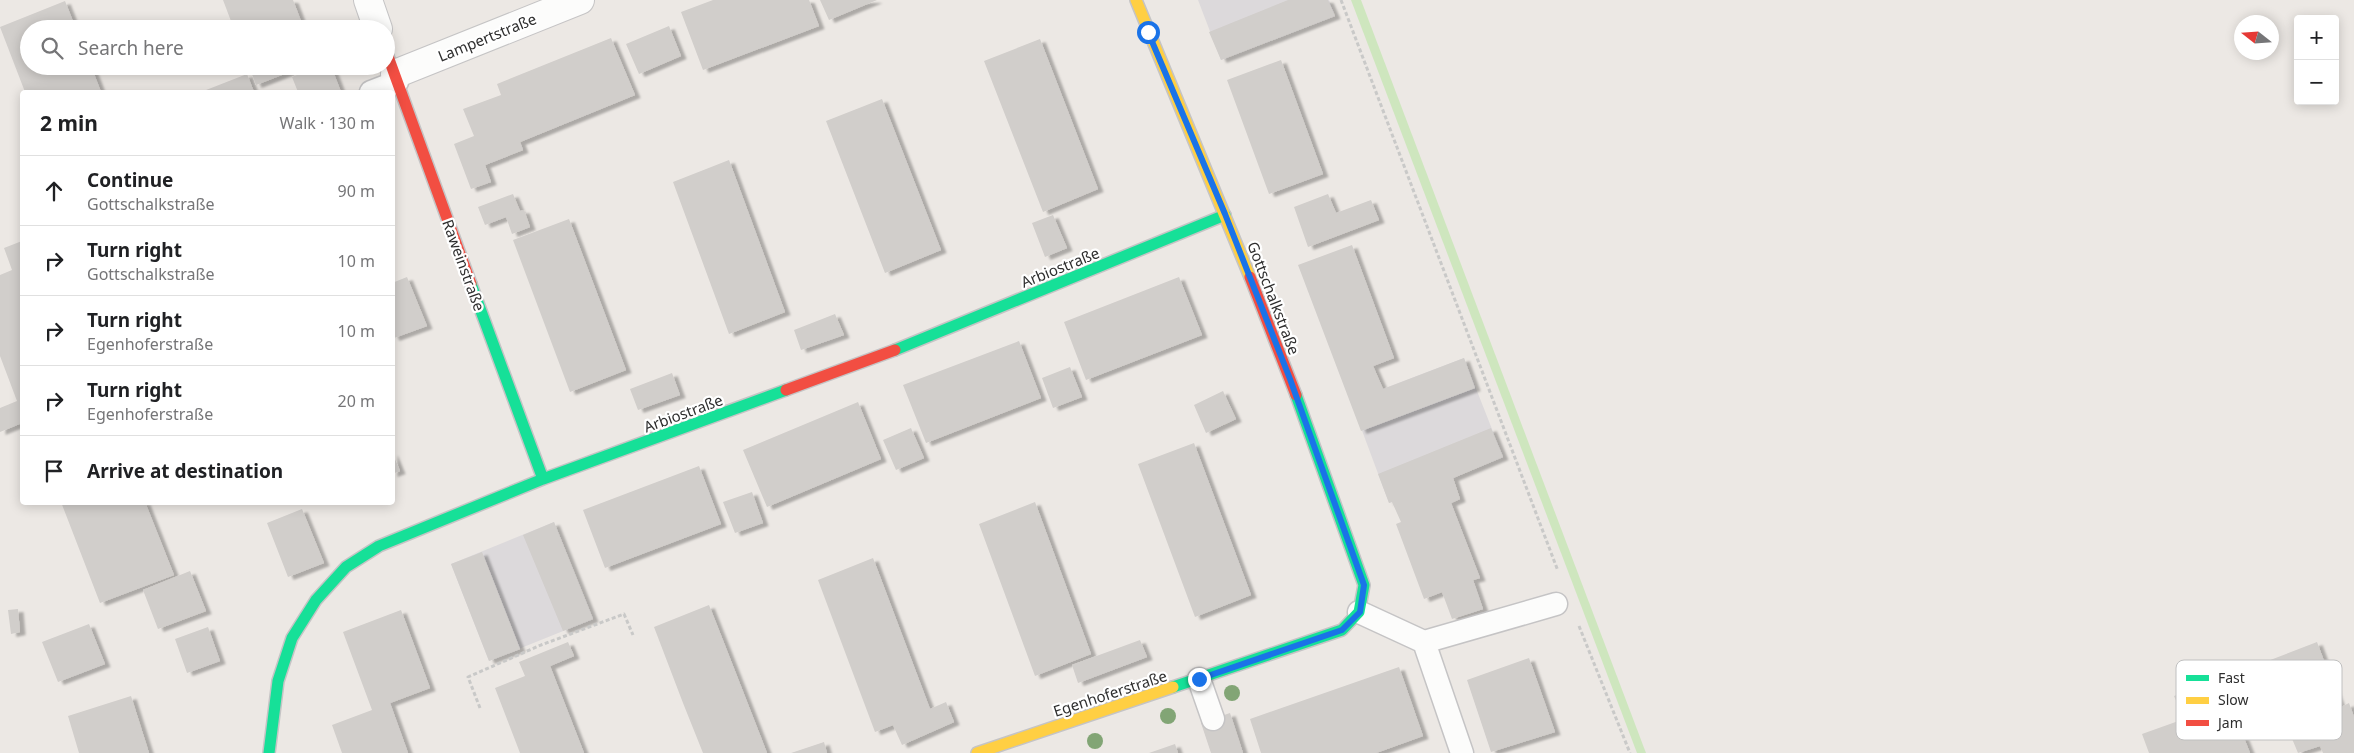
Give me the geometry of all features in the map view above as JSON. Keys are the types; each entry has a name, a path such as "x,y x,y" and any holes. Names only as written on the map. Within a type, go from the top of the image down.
{"street":[{"path":"368,0 375,20"},
{"name":"Lampertstraße","path":"395,68 580,0"},
{"name":"Gottschalkstraße","path":"1136,0 1225,214 1290,379 1364,585 1360,612"},
{"name":"Raweinstraße","path":"395,74 543,479"},
{"name":"Arbiostraße","path":"269,753 278,681 292,638 316,600 346,566 379,546 543,479 881,355 1225,214"},
{"name":"Egenhoferstraße","path":"978,753 1342,630 1360,612"}],"lane":[{"path":"373,90 387,75"},
{"path":"1360,612 1424,642 1556,604"},
{"path":"1424,642 1462,753"},
{"path":"1199,679 1213,719"}],"path":[{"path":"1341,0 1558,573"},
{"path":"480,708 468,677 541,645 624,614 633,635"},
{"path":"1576,618 1630,753"}],"shaded area":[{"path":"1198,0 1329,0 1335,16 1221,60"},
{"path":"1464,358 1503,457 1389,503 1351,401"},
{"path":"554,522 593,619 489,661 451,564"}],"green space":[{"path":"1351,0 1361,0 1646,753 1637,753"}],"building":[{"path":"223,0 293,0 301,20 231,20"},
{"path":"713,0 809,0 819,26 703,70 681,12"},
{"path":"820,0 877,0 829,20"},
{"path":"1288,0 1328,0 1335,16 1221,60 1209,32"},
{"path":"65,1 72,20 20,20 20,75 94,75 100,90 24,90 0,27"},
{"path":"669,26 681,56 639,74 626,44"},
{"path":"611,38 635,95 520,142 523,150 485,165 491,182 471,189 454,144 474,136 463,109 501,95 497,84"},
{"path":"1040,39 1098,189 1043,212 984,61"},
{"path":"1281,60 1323,174 1269,194 1227,80"},
{"path":"247,75 253,90 206,90"},
{"path":"252,75 282,75 256,85"},
{"path":"297,75 334,75 340,90 297,90 292,77"},
{"path":"882,99 941,250 885,273 826,121"},
{"path":"729,160 785,312 729,334 673,182"},
{"path":"513,194 520,211 524,210 530,227 512,234 506,217 485,225 478,207"},
{"path":"1328,194 1336,213 1371,200 1379,220 1308,247 1294,207"},
{"path":"1053,215 1067,248 1045,257 1032,223"},
{"path":"569,219 626,370 570,392 513,240"},
{"path":"20,242 20,424 0,432 0,408 17,401 0,356 0,275 12,270 4,248"},
{"path":"1352,245 1394,358 1373,366 1383,389 1464,358 1475,388 1361,431 1298,265"},
{"path":"407,277 427,326 395,338 395,282"},
{"path":"1179,277 1202,335 1086,380 1064,322"},
{"path":"835,314 844,335 801,350 794,330"},
{"path":"1019,341 1041,398 926,443 903,385"},
{"path":"1070,367 1082,397 1053,408 1042,378"},
{"path":"672,373 680,395 638,410 630,389"},
{"path":"1223,391 1236,419 1206,433 1194,405"},
{"path":"858,402 881,459 767,507 743,450"},
{"path":"911,428 924,458 896,470 883,440"},
{"path":"1491,428 1503,457 1453,478 1460,499 1451,503 1480,578 1473,580 1483,609 1452,619 1442,592 1424,599 1396,524 1401,522 1392,502 1389,503 1378,474"},
{"path":"1194,443 1251,595 1195,617 1138,464"},
{"path":"395,459 400,471 395,473"},
{"path":"699,466 721,524 605,568 583,510"},
{"path":"752,492 763,523 735,533 723,502"},
{"path":"1035,502 1091,654 1035,676 979,524"},
{"path":"62,505 146,505 174,575 100,603"},
{"path":"302,509 324,563 288,577 267,523"},
{"path":"554,522 593,619 563,631 523,535"},
{"path":"482,552 520,649 489,661 451,564"},
{"path":"873,558 930,709 946,702 954,722 902,745 893,725 875,732 818,580"},
{"path":"190,571 206,611 158,629 143,590"},
{"path":"709,605 767,753 703,753 683,703 654,627"},
{"path":"18,609 20,632 11,634 8,610"},
{"path":"401,610 430,688 390,703 408,753 342,753 332,725 372,710 343,632"},
{"path":"89,624 105,664 58,682 42,642"},
{"path":"208,627 220,661 187,673 175,639"},
{"path":"1140,640 1147,657 1078,683 1072,665"},
{"path":"568,642 574,656 550,666 584,753 520,753 495,688 525,676 519,662"},
{"path":"2317,642 2324,660 2270,660"},
{"path":"1529,658 1555,732 1491,752 1467,680"},
{"path":"1399,667 1423,736 1376,753 1261,753 1250,719"},
{"path":"131,696 149,753 79,753 68,716"},
{"path":"2349,703 2354,717 2354,753 2323,753 2320,746 2298,753 2293,740 2342,740 2342,706"},
{"path":"1230,713 1243,753 1211,753 1201,723"},
{"path":"2176,722 2176,740 2245,740 2250,753 2149,753 2142,734"},
{"path":"824,742 827,753 791,753"},
{"path":"1175,744 1178,753 1149,753"}],"traffic: fast":[{"path":"895,350 1225,215"},
{"path":"471,284 543,479"},
{"path":"269,753 278,681 292,638 316,600 346,567 379,546 543,479 786,390"},
{"path":"1173,687 1342,630 1359,612 1364,585 1296,395"}],"traffic: slow":[{"path":"1136,0 1250,277"},
{"path":"977,753 1173,687"}],"traffic: jam":[{"path":"395,75 471,284"},
{"path":"1250,277 1296,395"},
{"path":"786,390 895,350"}],"route":[{"path":"1148,32 1225,214 1290,379 1364,585 1360,612 1342,630 1199,679"}]}
